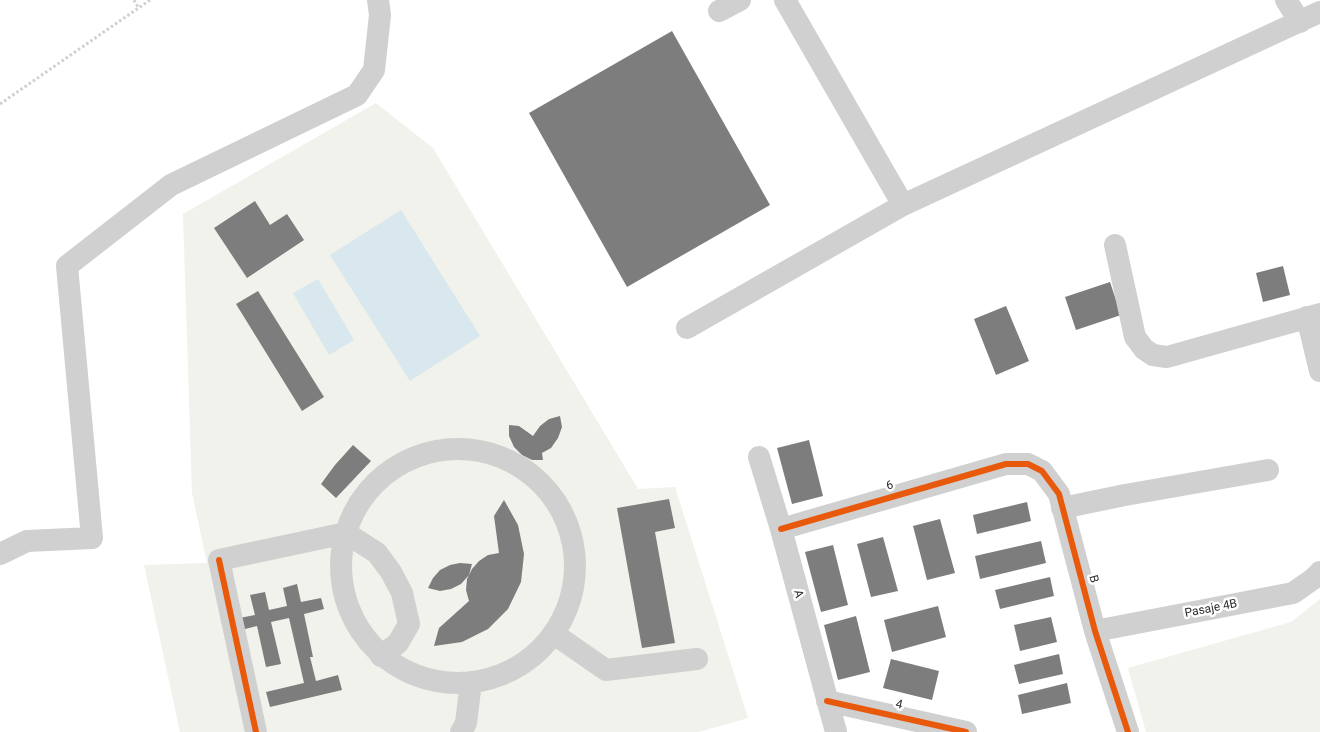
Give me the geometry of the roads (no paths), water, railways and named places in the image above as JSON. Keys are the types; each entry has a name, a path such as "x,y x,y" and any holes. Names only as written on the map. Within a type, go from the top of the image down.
{"street":[{"path":"0,554 28,541 92,538 67,266 172,185 357,95 374,70 380,16 378,0"},
{"path":"719,11 740,0"},
{"path":"785,0 903,205"},
{"path":"687,328 903,205 1310,17 1286,0"},
{"path":"1115,245 1135,337 1144,349 1153,355 1167,357 1313,316 1320,370"},
{"path":"459,448 495,454 527,470 553,496 570,529 576,565 570,601 554,634 526,663 490,680 450,684 411,674 381,656 358,629 344,597 340,562 346,533 364,495 390,469 422,453 459,448"},
{"name":"A","path":"759,457 781,529 836,732"},
{"name":"6","path":"781,529 1006,464"},
{"name":"B","path":"1006,464 1028,464 1042,471 1059,494 1095,631 1128,732"},
{"path":"1062,508 1268,470"},
{"path":"256,732 219,560 346,533 377,553 391,572 402,593 409,624 398,643 381,656"},
{"name":"Pasaje 4B","path":"1095,631 1293,593 1313,580 1320,572"},
{"path":"554,634 606,670 697,659"},
{"path":"461,732 466,723 471,682"},
{"name":"4","path":"827,701 966,732"}]}
